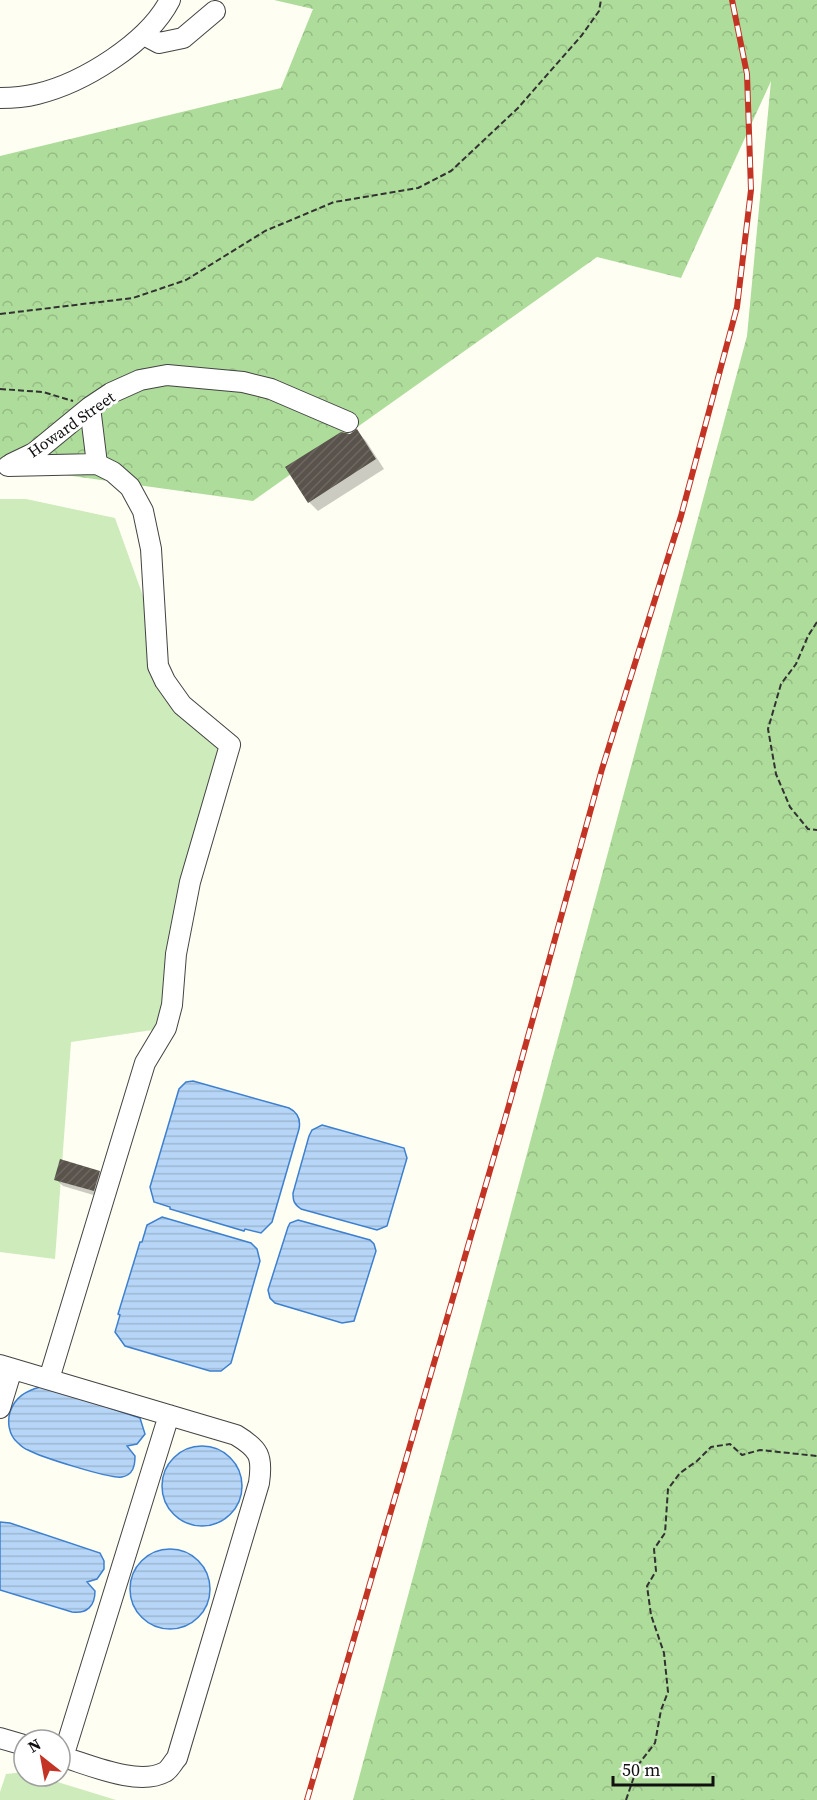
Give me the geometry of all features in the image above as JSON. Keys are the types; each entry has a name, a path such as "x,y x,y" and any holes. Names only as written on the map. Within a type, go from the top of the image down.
{"street":[{"path":"0,98 36,95 61,86 97,68 127,50 144,36 170,0"},
{"path":"144,36 159,43 183,38 215,11"},
{"name":"Howard Street","path":"4,466 34,453 90,407 111,393 140,381 167,375 243,382 271,389 348,422"},
{"path":"90,407 97,464"},
{"path":"4,466 97,464 125,480 143,511 151,549 158,666 165,681 182,705 230,746 190,882 176,954 172,1005 165,1028 145,1063 49,1380"},
{"path":"0,1408 6,1367 236,1435 252,1445 262,1464 259,1482 177,1758 167,1771 152,1777 135,1778 72,1759"},
{"path":"71,1728 169,1415"}],"path":[{"path":"0,314 133,298 186,280 265,231 334,202 418,188 451,171 518,108 582,35 599,11 601,0"},
{"path":"0,389 43,392 90,407"},
{"path":"817,622 796,664 781,684 768,729 776,774 790,807 808,828 817,830"},
{"path":"626,1800 638,1765 655,1743 661,1710 668,1692 664,1653 651,1615 647,1586 656,1571 654,1549 665,1533 668,1489 680,1473 711,1447 730,1444 742,1455 760,1450 817,1456"}],"green space":[{"path":"274,0 817,0 817,1800 353,1800 747,336 771,81 681,278 597,257 253,501 0,466 0,156 281,88 313,9"},
{"path":"0,499 26,499 115,518 182,705 230,745 166,1028 71,1042 55,1259 0,1252"},
{"path":"12,1773 12,1788 72,1786 116,1800 0,1800 6,1774"}],"water":[{"path":"193,1081 289,1108 298,1116 299,1129 272,1222 261,1233 245,1229 244,1231 154,1202 150,1187 179,1089 186,1082"},
{"path":"322,1125 404,1148 407,1158 387,1226 377,1230 301,1209 295,1204 293,1193 309,1136 312,1130"},
{"path":"162,1217 251,1243 257,1249 260,1261 231,1363 221,1371 210,1371 125,1346 115,1332 120,1315 118,1314 140,1242 142,1242 147,1225"},
{"path":"298,1220 370,1240 374,1244 376,1251 354,1321 342,1323 275,1303 270,1298 268,1290 288,1227 290,1223"},
{"path":"40,1387 50,1388 140,1418 145,1434 137,1444 127,1446 135,1456 131,1472 122,1477 104,1475 46,1457 19,1444 10,1432 10,1412 22,1395"},
{"path":"202,1446 217,1449 230,1458 239,1471 242,1486 239,1501 230,1514 217,1523 202,1526 187,1523 174,1514 165,1501 162,1486 165,1471 174,1458 187,1449"},
{"path":"0,1522 10,1523 100,1553 104,1561 104,1569 97,1579 87,1582 95,1591 92,1605 82,1612 72,1612 0,1590"},
{"path":"170,1549 185,1552 198,1561 207,1574 210,1589 207,1604 198,1617 185,1626 170,1629 155,1626 142,1617 133,1604 130,1589 133,1574 142,1561 155,1552"}],"building":[{"path":"357,429 376,459 308,503 285,467 341,432 350,434"},
{"path":"60,1159 100,1171 94,1191 54,1180"}],"railway":[{"path":"307,1800 509,1105 602,769 681,516 737,307 751,190 747,74 732,0"}]}
